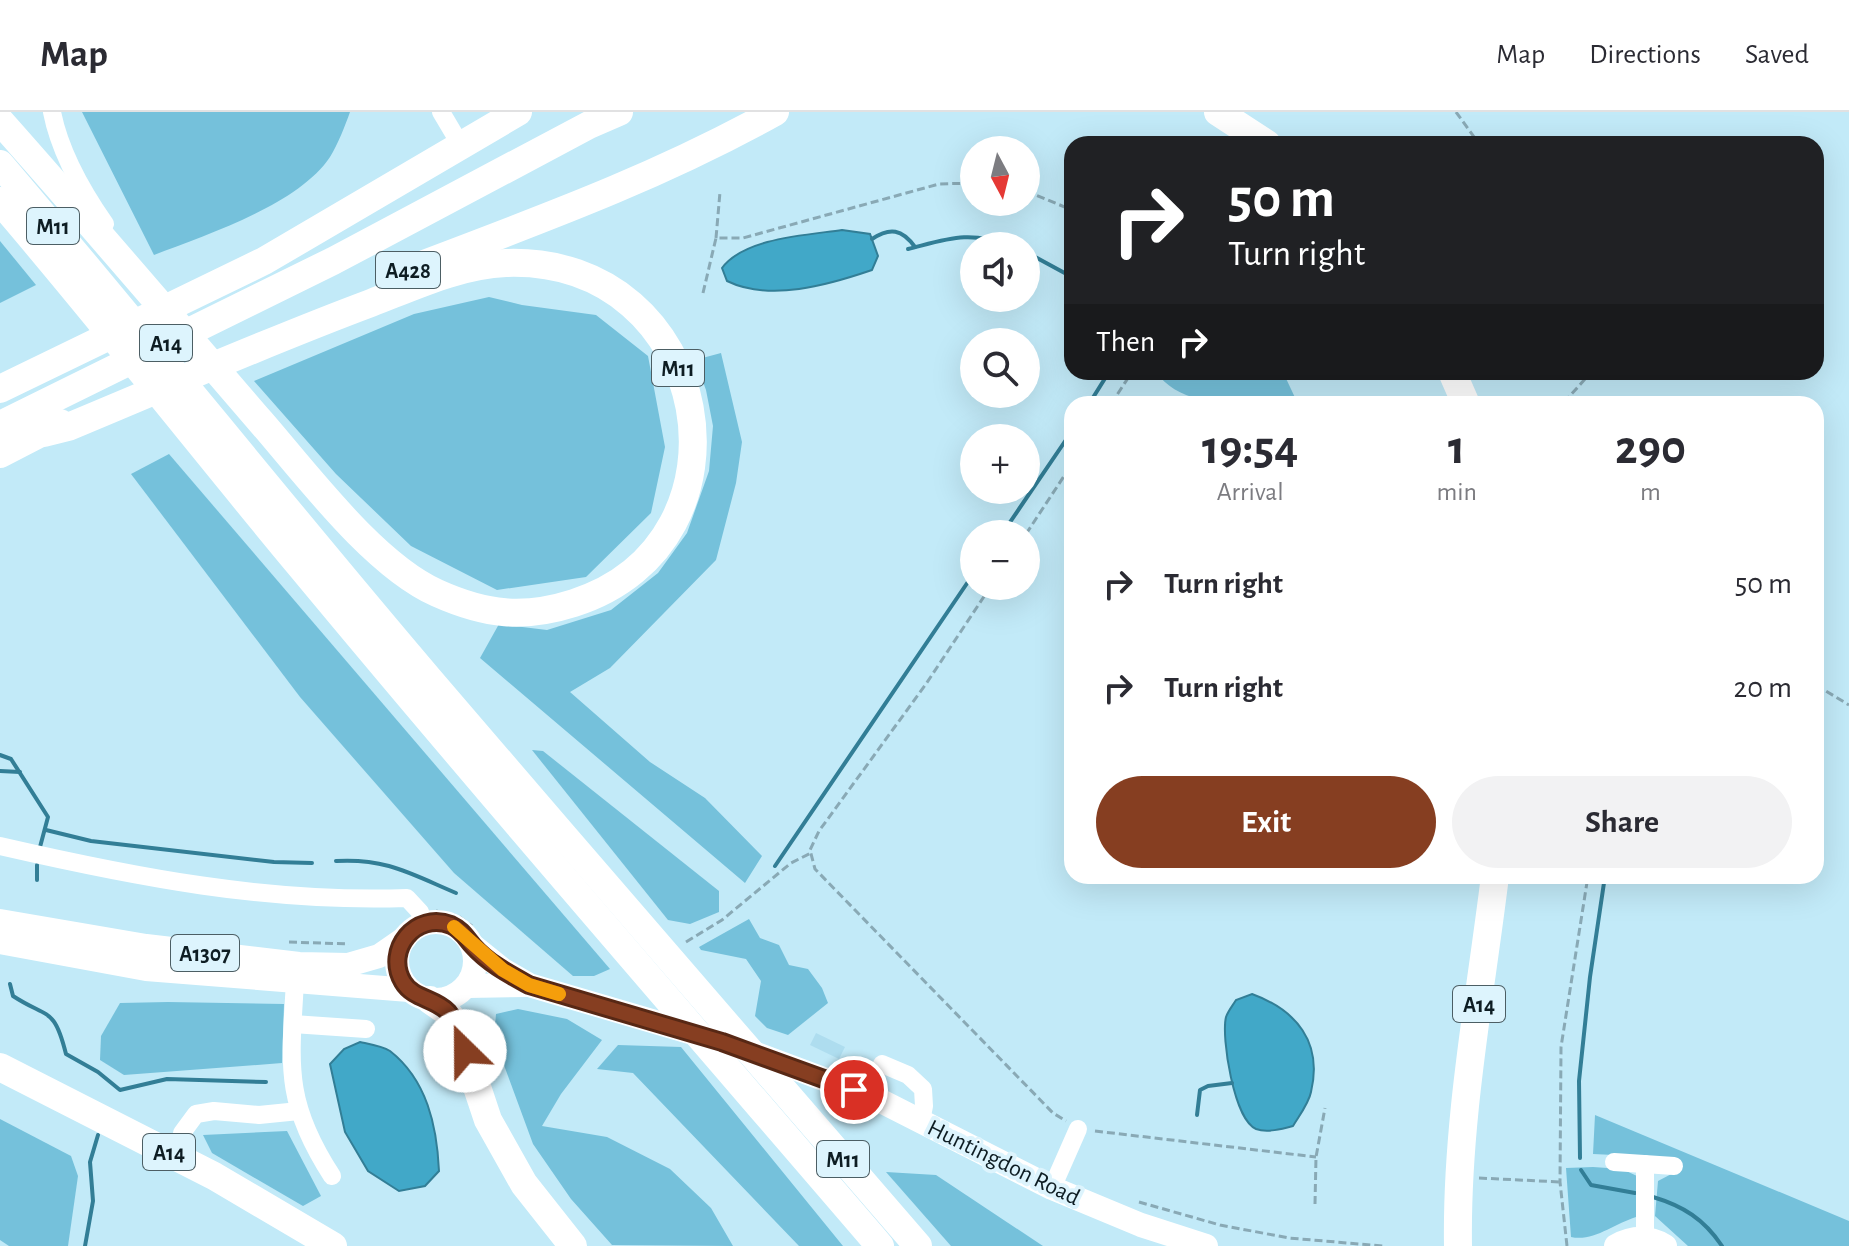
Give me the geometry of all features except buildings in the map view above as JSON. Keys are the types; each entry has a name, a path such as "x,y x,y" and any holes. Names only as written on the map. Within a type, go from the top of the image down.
{"highway":[{"path":"0,389 264,261 518,112"},
{"name":"A14","path":"0,425 333,261 575,132 619,112"},
{"name":"A428","path":"44,433 66,419 234,340 343,295 561,213 677,163 775,112"},
{"path":"1218,112 1255,136"},
{"name":"M11","path":"0,121 136,278 242,400 343,516 394,566 440,594 493,612 532,613 603,592 644,560 668,531 688,482 693,448 689,397 677,364 655,327 635,306 604,285 565,270 523,263 479,266 453,272 312,325 68,427 44,433"},
{"name":"M11","path":"0,164 96,295 201,426 438,689 918,1246"},
{"name":"M11","path":"0,201 96,295"},
{"path":"0,414 237,281 264,261"},
{"name":"M11","path":"201,426 301,568 880,1246"},
{"path":"0,454 44,433"},
{"name":"A14","path":"1458,1242 1460,1176 1494,884"},
{"path":"420,995 446,1011 456,1024 488,1120 524,1184 573,1246"},
{"name":"A14","path":"0,1067 214,1176 333,1246"}],"main road":[{"name":"A1307","path":"0,921 146,946 299,964 348,965 379,956 414,931"},
{"path":"441,922 464,934 472,945 475,965 467,986 450,998 420,995 401,979 397,967 398,953 414,931 441,922"},
{"name":"A1307","path":"0,942 146,969 420,995"},
{"name":"Huntingdon Road","path":"472,945 503,970 529,985 780,1062 877,1099 1052,1188 1141,1225 1206,1246"},
{"name":"Huntingdon Road","path":"467,986 529,985"},
{"path":"1616,1246 1631,1239 1655,1242"}],"lane":[{"path":"52,112 59,138 76,175 136,278"},
{"path":"441,112 460,144"},
{"path":"0,846 194,886 305,898 407,898 420,912 414,931"},
{"path":"295,982 292,1080 299,1111 313,1145 332,1176"},
{"path":"293,1024 366,1029"},
{"path":"882,1064 919,1083 923,1089 924,1106 921,1121"},
{"path":"182,1133 196,1114 214,1111 259,1115 299,1111"},
{"path":"1052,1188 1078,1129"},
{"path":"1614,1162 1674,1166"},
{"path":"1645,1164 1655,1242"}],"path":[{"path":"1456,112 1473,136"},
{"path":"716,238 743,238 939,184 960,183"},
{"path":"703,293 716,238 720,192"},
{"path":"1040,197 1064,207"},
{"path":"1570,396 1584,380"},
{"path":"1035,520 1064,476"},
{"path":"982,600 926,684 819,831 811,853 815,869 1053,1113 1078,1129 1316,1157"},
{"path":"1824,690 1849,705"},
{"path":"686,942 722,920 791,863 811,853"},
{"path":"1567,1246 1560,1182 1561,1047 1587,884"},
{"path":"284,942 360,943"},
{"path":"1315,1204 1316,1157 1325,1108"},
{"path":"1460,1176 1560,1182"},
{"path":"1129,1199 1234,1228 1289,1238 1383,1246"}],"shaded area":[{"path":"82,112 350,112 330,157 296,190 224,228 154,255"},
{"path":"842,230 870,234 878,256 872,270 818,286 780,291 744,287 727,281 722,268 732,258 760,244"},
{"path":"0,241 36,285 0,303"},
{"path":"489,297 522,305 596,315 648,356 665,447 651,513 586,577 497,590 411,546 336,474 254,381 414,314"},
{"path":"721,353 742,442 736,483 716,560 610,668 570,692 650,762 705,798 762,856 745,883 480,658 499,624 547,630 611,610 658,573 687,533 709,471 713,426 706,390 695,360"},
{"path":"1163,380 1287,380 1294,396 1190,396"},
{"path":"169,454 610,969 594,976 573,976 454,873 300,697 131,474"},
{"path":"532,750 543,751 719,891 719,912 690,924 668,920"},
{"path":"749,919 760,938 779,945 789,965 808,969 822,988 828,1003 788,1035 767,1028 755,1016 761,981 746,959 701,950 699,947"},
{"path":"1252,994 1293,1019 1309,1043 1314,1074 1311,1092 1293,1126 1270,1131 1256,1129 1241,1111 1236,1095 1227,1059 1226,1017 1236,1000"},
{"path":"120,1003 284,1004 282,1063 124,1075 100,1060 101,1036"},
{"path":"518,1009 567,1019 602,1040 561,1094 542,1126 607,1137 670,1169 711,1208 733,1246 612,1245 571,1199 533,1144 494,1038 496,1014"},
{"path":"816,1033 845,1047 839,1059 810,1045"},
{"path":"360,1042 390,1051 403,1063 428,1105 436,1137 439,1171 425,1186 399,1191 368,1171 345,1132 330,1064 344,1049"},
{"path":"618,1045 681,1047 843,1246 799,1246 633,1073 597,1069"},
{"path":"1595,1115 1849,1221 1849,1246 1688,1246 1655,1216 1658,1181 1679,1170 1677,1158 1593,1154"},
{"path":"0,1119 71,1156 78,1176 68,1246 9,1246 0,1240"},
{"path":"287,1131 321,1196 303,1206 212,1153 203,1135"},
{"path":"1566,1168 1622,1169 1637,1176 1636,1217 1595,1235 1571,1237"},
{"path":"886,1172 936,1175 1043,1246 951,1246"}],"waterway":[{"path":"872,239 895,232 905,236 915,247"},
{"path":"908,249 960,238"},
{"path":"1040,260 1064,273"},
{"path":"1094,396 1104,380"},
{"path":"1012,520 1064,443"},
{"path":"775,866 960,594"},
{"path":"0,755 11,759 48,817 40,847"},
{"path":"0,771 20,772"},
{"path":"46,830 91,841 274,862 312,863"},
{"path":"336,861 384,865 456,893"},
{"path":"37,865 37,880"},
{"path":"1580,1158 1579,1081 1604,884"},
{"path":"10,984 13,996 53,1021 66,1054 98,1072 120,1090 167,1079 266,1082"},
{"path":"1197,1115 1200,1090 1232,1083"},
{"path":"85,1246 93,1201 90,1162 98,1135"},
{"path":"1581,1170 1591,1185 1635,1193"},
{"path":"1653,1197 1692,1215 1708,1228 1722,1246"}],"slow traffic":[{"path":"454,927 503,970 529,985 559,994"}],"route":[{"path":"465,1051 456,1024 446,1011 409,990 397,967 400,945 413,929 427,923 441,922 453,926 503,970 529,985 722,1042 854,1090"}]}
